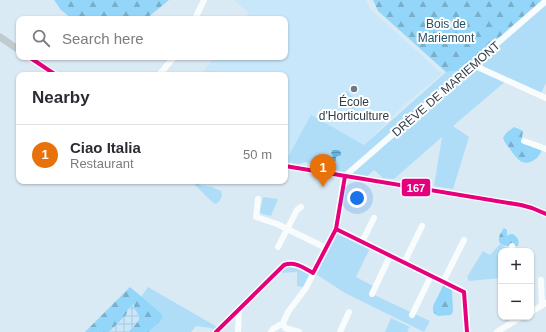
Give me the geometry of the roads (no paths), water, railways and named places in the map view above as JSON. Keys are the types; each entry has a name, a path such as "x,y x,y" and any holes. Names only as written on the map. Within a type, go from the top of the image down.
{"main road":[{"path":"0,37 16,48"},
{"path":"34,60 52,72"},
{"path":"288,166 521,204 546,214"}],"street":[{"path":"196,16 204,0"},
{"name":"DRÈVE DE MARIEMONT","path":"345,176 546,1"},
{"path":"162,72 172,60"},
{"path":"473,65 546,98"},
{"path":"524,142 546,149"},
{"path":"284,328 288,312 306,288 336,229 345,176"},
{"path":"258,199 256,217 277,224 326,248"},
{"path":"278,247 297,210 301,207"},
{"path":"362,242 374,218"},
{"path":"404,263 422,226"},
{"path":"336,229 464,292 467,332"},
{"path":"443,282 464,240"},
{"path":"372,294 390,256"},
{"path":"216,332 282,266 294,263 313,273"},
{"path":"412,315 431,276"},
{"path":"534,310 544,304 541,280"},
{"path":"238,332 239,309"},
{"path":"340,332 349,312"},
{"path":"497,332 515,320"},
{"path":"272,332 273,329 284,328 299,332"}],"place":[{"name":"École d'Horticulture","path":"354,89"},
{"name":"Ciao Italia","path":"323,187"}],"park label":[{"name":"Bois de Mariemont","path":"446,31"}]}
